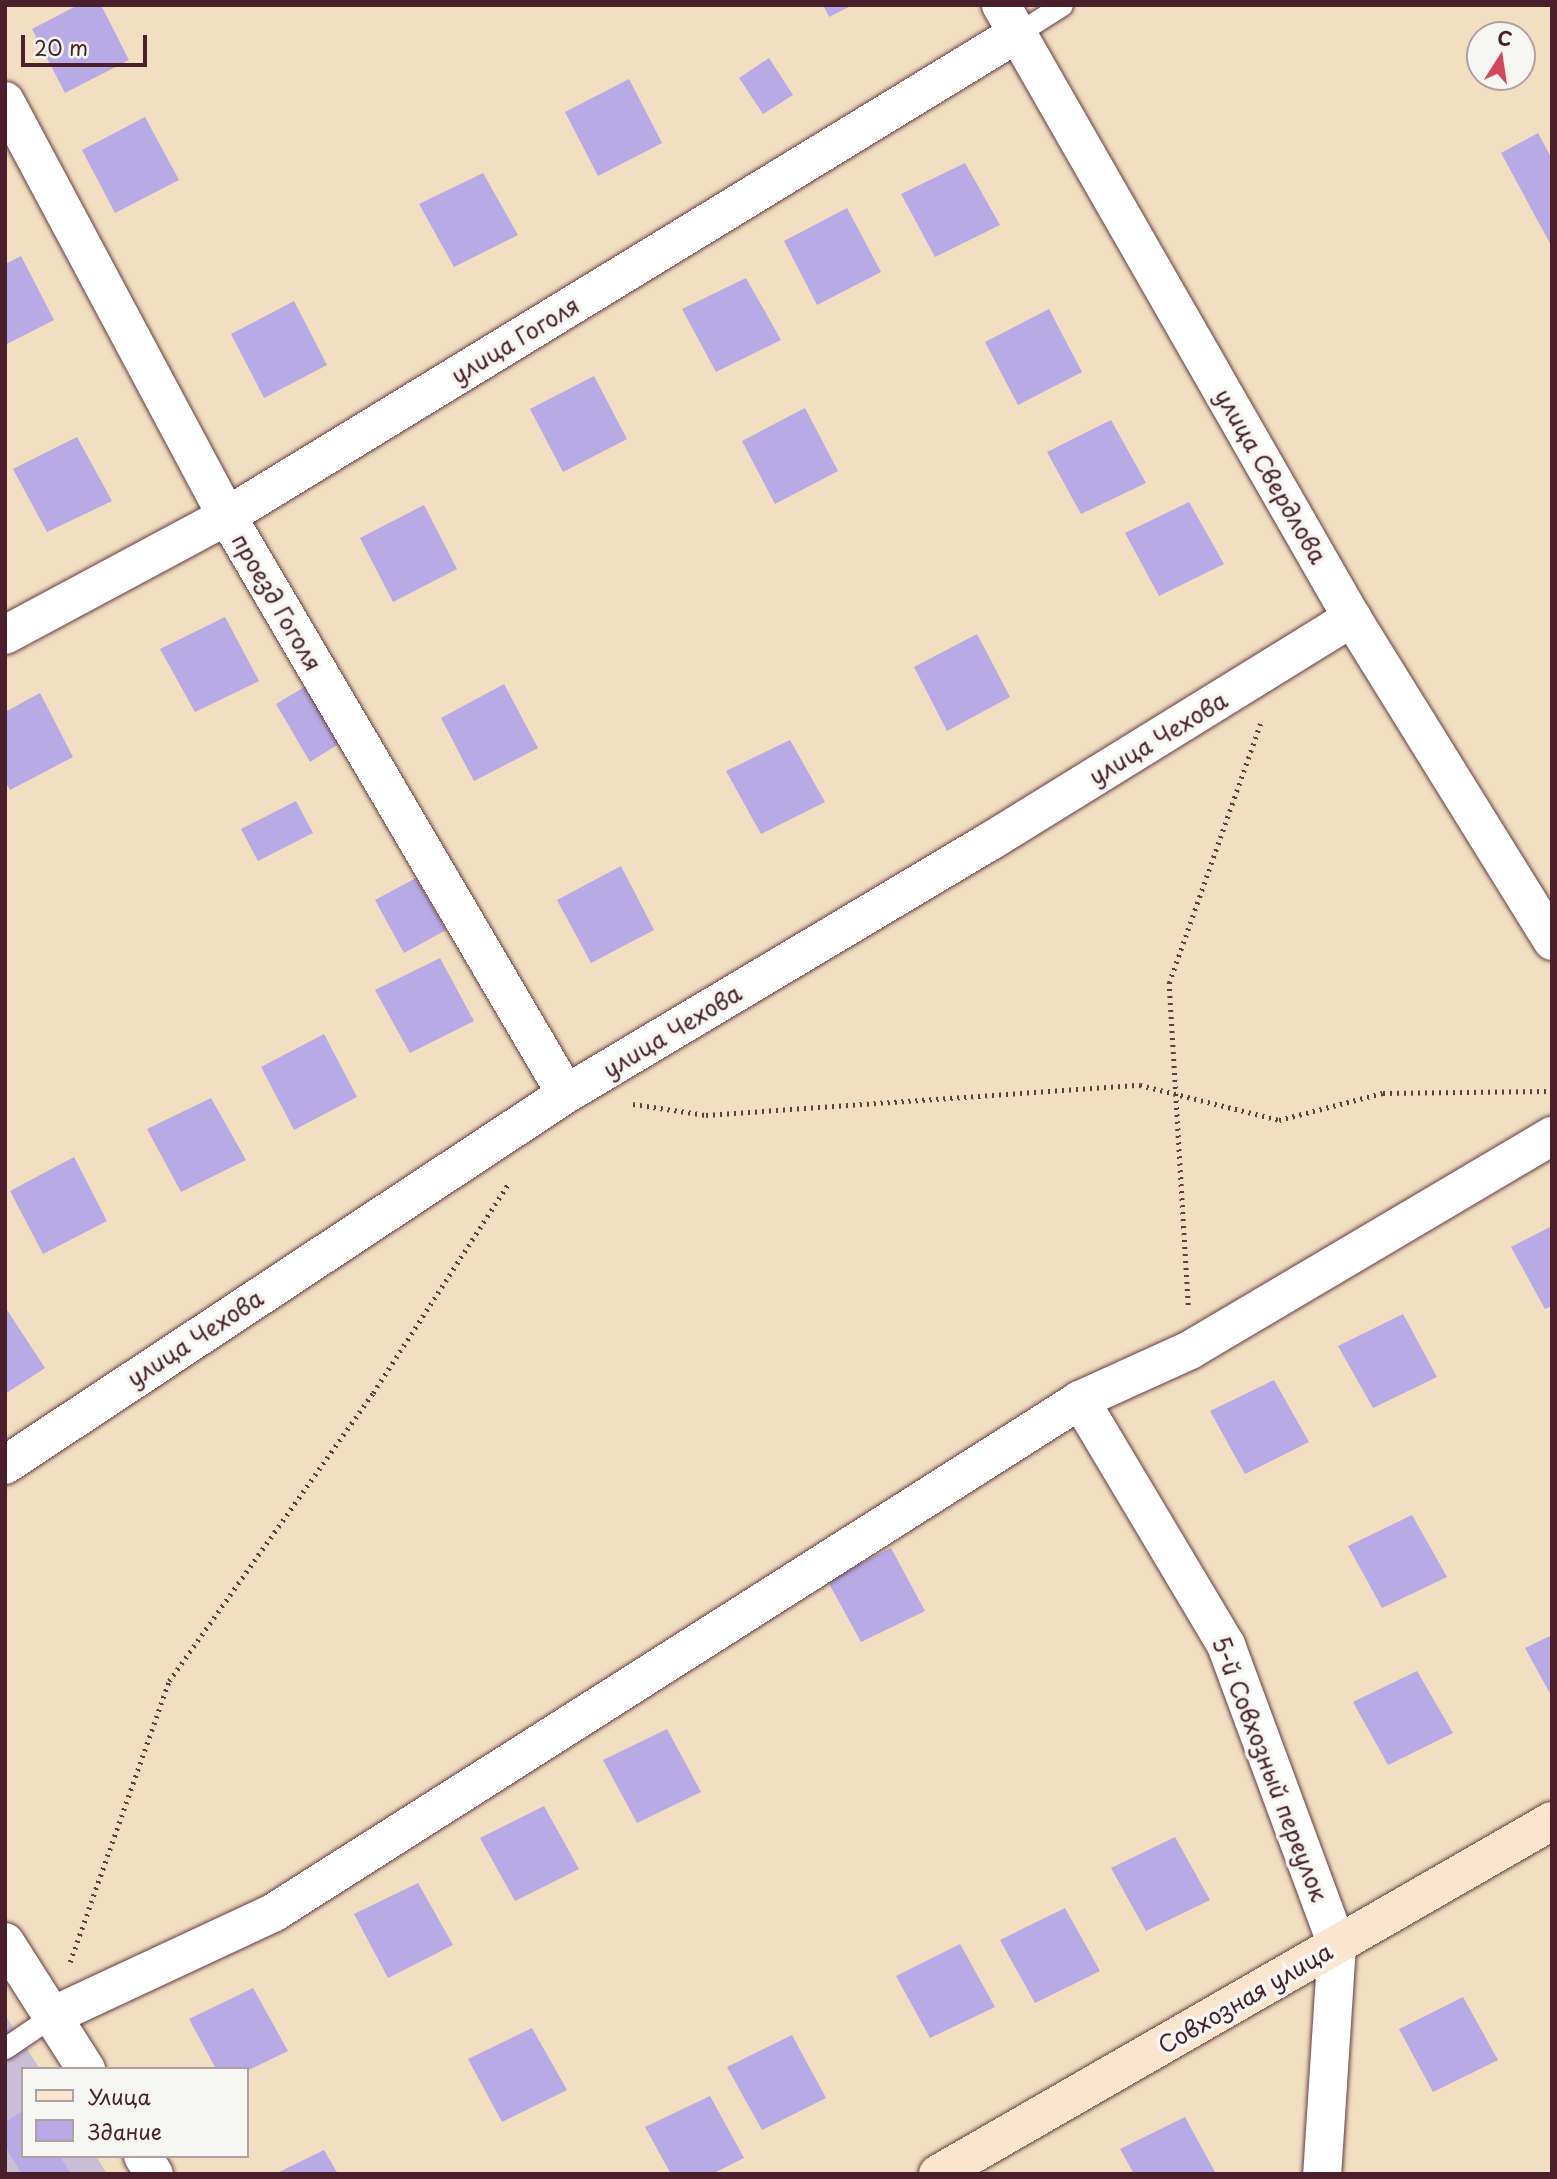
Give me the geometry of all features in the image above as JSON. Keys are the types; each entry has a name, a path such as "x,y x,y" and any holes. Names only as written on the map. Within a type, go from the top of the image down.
{"street":[{"name":"улица Гоголя","path":"5,635 227,516 1009,19"},
{"name":"улица Свердлова","path":"1009,19 1352,618 1552,941"},
{"name":"проезд Гоголя","path":"5,101 227,516 566,1094"},
{"name":"улица Чехова","path":"5,1465 566,1094 1352,618"},
{"path":"52,2016 273,1913 1080,1400 1190,1350 1552,1136"},
{"name":"5-й Совхозный переулок","path":"1080,1400 1226,1645 1337,1945 1322,2174"},
{"name":"Совхозная улица","path":"938,2174 1552,1821"},
{"path":"5,1942 85,2067"},
{"path":"144,2158 154,2174"}],"lane":[{"path":"1009,19 1062,5"},
{"path":"5,2048 52,2016"}],"path":[{"path":"1190,1350 1169,984 1281,663"},
{"path":"629,1104 706,1115 1140,1085 1279,1120 1383,1093 1552,1091"},
{"path":"52,2016 169,1681 373,1392 514,1174"}],"shaded area":[{"path":"5,2015 39,2067 21,2067 21,2158 97,2158 107,2174 5,2174"}],"building":[{"path":"78,5 101,5 129,60 65,93 32,29"},
{"path":"823,5 853,5 829,17"},
{"path":"769,58 793,95 763,114 739,78"},
{"path":"629,79 662,143 598,176 565,112"},
{"path":"145,117 179,180 115,213 82,150"},
{"path":"1538,133 1552,159 1552,247 1501,153"},
{"path":"965,163 1000,225 935,257 901,194"},
{"path":"483,173 518,235 454,267 419,204"},
{"path":"847,208 881,272 817,305 784,241"},
{"path":"21,256 54,320 5,345 5,264"},
{"path":"746,278 781,340 716,372 682,309"},
{"path":"294,301 327,365 264,398 231,334"},
{"path":"1049,309 1082,372 1018,405 985,342"},
{"path":"594,376 627,439 563,472 530,409"},
{"path":"805,408 838,471 775,504 742,441"},
{"path":"1111,420 1146,483 1081,514 1047,452"},
{"path":"77,437 112,501 47,532 13,469"},
{"path":"1189,502 1224,564 1159,596 1125,533"},
{"path":"424,505 457,569 393,602 360,538"},
{"path":"225,617 259,681 195,712 160,649"},
{"path":"977,634 1010,697 947,731 914,667"},
{"path":"311,683 345,740 310,762 276,704"},
{"path":"504,684 538,748 474,781 441,718"},
{"path":"40,693 73,757 10,790 5,781 5,712"},
{"path":"790,740 825,802 761,834 726,771"},
{"path":"296,801 313,833 258,861 241,829"},
{"path":"621,866 654,930 591,963 557,900"},
{"path":"416,878 446,930 404,953 375,900"},
{"path":"440,958 474,1021 410,1053 375,990"},
{"path":"324,1034 357,1097 294,1130 261,1067"},
{"path":"211,1098 246,1160 181,1192 147,1129"},
{"path":"74,1157 107,1221 43,1254 10,1191"},
{"path":"1552,1226 1552,1306 1545,1309 1511,1247"},
{"path":"5,1307 45,1368 5,1394"},
{"path":"1403,1314 1437,1377 1373,1408 1338,1346"},
{"path":"1274,1380 1309,1442 1245,1474 1210,1411"},
{"path":"1412,1515 1447,1577 1382,1608 1348,1546"},
{"path":"891,1548 925,1611 861,1642 827,1580"},
{"path":"1552,1635 1552,1697 1525,1648"},
{"path":"1417,1671 1453,1733 1388,1765 1353,1702"},
{"path":"667,1729 701,1792 637,1823 603,1760"},
{"path":"544,1806 579,1869 515,1901 480,1838"},
{"path":"1175,1837 1210,1900 1146,1931 1111,1868"},
{"path":"418,1883 453,1945 388,1978 354,1914"},
{"path":"1065,1908 1100,1971 1035,2003 1000,1940"},
{"path":"960,1944 995,2007 930,2038 896,1976"},
{"path":"253,1988 288,2051 248,2071 248,2067 215,2067 189,2019"},
{"path":"1463,1997 1498,2060 1433,2092 1399,2029"},
{"path":"532,2028 567,2090 502,2122 468,2059"},
{"path":"792,2035 826,2098 762,2130 727,2067"},
{"path":"710,2096 744,2158 712,2174 671,2174 645,2127"},
{"path":"21,2112 21,2158 61,2158 71,2174 22,2174 5,2146 5,2122"},
{"path":"1185,2117 1216,2174 1134,2174 1120,2149"},
{"path":"324,2150 338,2174 275,2174"}]}
